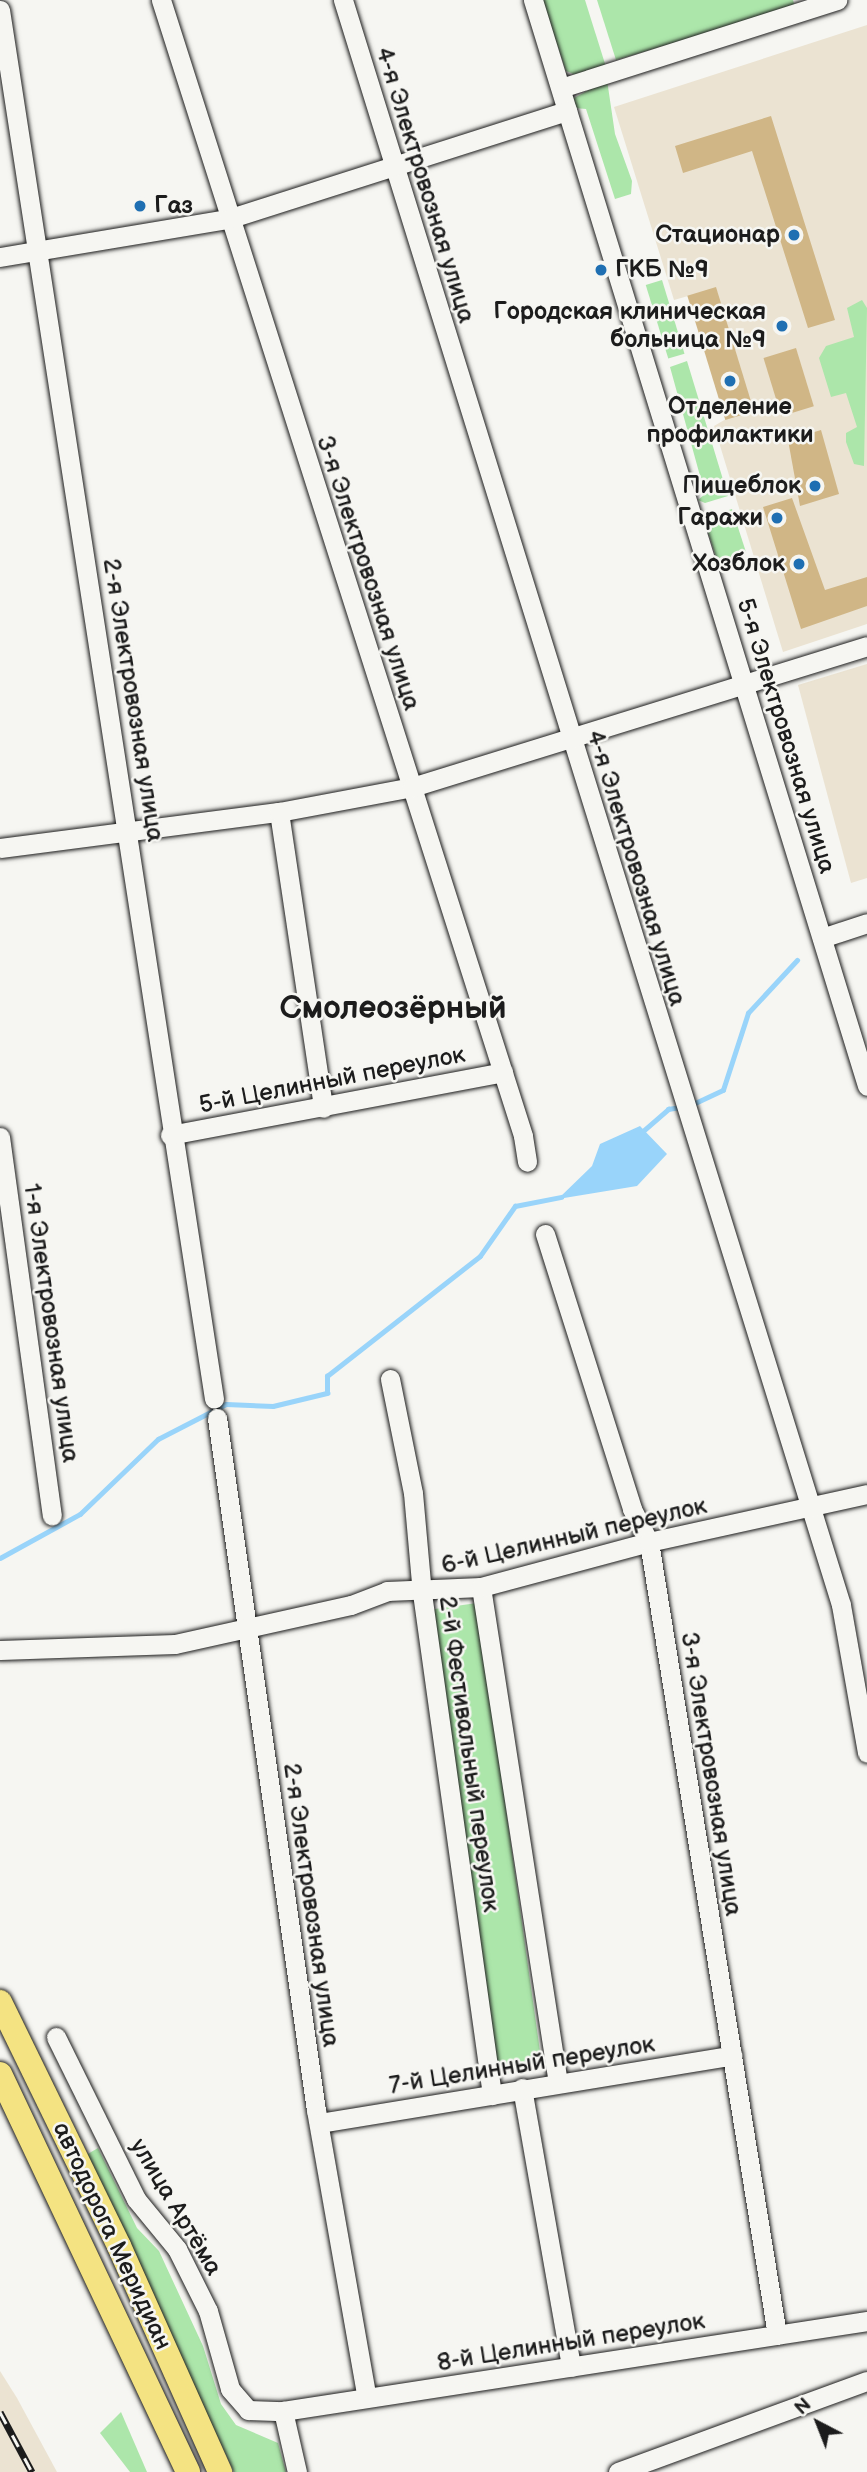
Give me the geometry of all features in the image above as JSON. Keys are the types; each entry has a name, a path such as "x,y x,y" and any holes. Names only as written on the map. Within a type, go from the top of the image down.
{"main road":[{"name":"автодорога Меридиан","path":"0,2002 119,2246 220,2472"},
{"name":"автодорога Меридиан","path":"0,2074 188,2472"}],"street":[{"name":"3-я Электровозная улица","path":"162,0 228,219 503,1073 527,1162"},
{"name":"4-я Электровозная улица","path":"343,0 570,739 813,1510 841,1605 867,1753"},
{"name":"5-я Электровозная улица","path":"533,0 867,1086"},
{"path":"561,88 837,0"},
{"name":"2-я Электровозная улица","path":"0,10 129,831 170,1135 215,1408 319,2123 367,2398"},
{"path":"0,257 228,219 567,111"},
{"path":"0,848 279,813 412,787 867,646"},
{"path":"279,813 323,1108"},
{"path":"822,938 867,923"},
{"name":"5-й Целинный переулок","path":"170,1135 503,1073"},
{"name":"1-я Электровозная улица","path":"0,1137 52,1515"},
{"name":"3-я Электровозная улица","path":"545,1234 632,1509 649,1542 777,2335"},
{"name":"2-й Фестивальный переулок","path":"390,1379 413,1493 422,1593 492,2095"},
{"name":"6-й Целинный переулок","path":"0,1650 175,1644 351,1605 387,1591 422,1593 481,1587 649,1542 813,1510 867,1494"},
{"name":"2-й Фестивальный переулок","path":"481,1587 558,2083"},
{"name":"улица Артёма","path":"56,2037 136,2199 177,2249 208,2311 230,2389 248,2410 282,2411"},
{"name":"7-й Целинный переулок","path":"319,2123 732,2055"},
{"path":"522,2088 570,2367"},
{"name":"8-й Целинный переулок","path":"282,2411 867,2321"},
{"path":"618,2472 867,2381"},
{"path":"282,2411 297,2472"}],"shaded area":[{"name":"Городская клиническая больница №9","path":"867,25 867,624 783,652 714,426 726,419 688,296 674,300 614,107"},
{"path":"867,664 867,878 851,883 798,685"},
{"path":"0,2371 17,2398 57,2472 0,2472"}],"green space":[{"path":"542,0 585,0 606,67 576,75 566,71"},
{"path":"597,0 793,0 795,7 616,60"},
{"path":"607,80 615,134 632,181 631,194 615,199 586,109 575,108 574,98"},
{"path":"662,280 685,354 668,359 646,285"},
{"path":"862,300 867,308 864,466 854,464 846,442 846,433 857,427 846,393 831,397 819,358 826,346 854,337 847,308"},
{"path":"687,361 728,496 705,503 698,500 705,494 670,367"},
{"path":"732,509 746,553 718,562 703,518"},
{"path":"477,1603 542,2068 495,2075 429,1610"},
{"path":"98,2148 137,2228 159,2251 203,2346 221,2404 236,2425 278,2443 286,2472 234,2472 86,2155"},
{"path":"121,2412 147,2472 130,2472 100,2433"}],"water":[{"path":"640,1126 667,1154 637,1186 558,1199 592,1166 600,1144"}],"building":[{"name":"Стационар","path":"771,116 835,320 808,328 752,151 683,173 675,146"},
{"name":"Отделение профилактики","path":"716,287 754,411 725,420 687,296"},
{"path":"796,348 814,406 781,416 763,358"},
{"path":"821,430 839,494 800,506 788,440"},
{"path":"792,498 825,590 867,577 867,606 801,629 763,507"}],"waterway":[{"path":"693,1104 723,1090 748,1013 797,960"},
{"path":"642,1132 668,1109 681,1107"},
{"path":"0,1558 80,1514 158,1439 226,1404 273,1406 327,1393 327,1376 480,1256 515,1206 561,1197"}],"railway":[{"path":"0,2412 32,2472"}],"place":[{"name":"Газ","path":"140,206"},
{"name":"Стационар","path":"794,235"},
{"name":"ГКБ №9","path":"601,270"},
{"name":"Городская клиническая больница №9","path":"782,326"},
{"name":"Отделение профилактики","path":"730,381"},
{"name":"Пищеблок","path":"815,486"},
{"name":"Гаражи","path":"777,518"},
{"name":"Хозблок","path":"799,564"}],"district":[{"name":"Смолеозёрный","path":"393,1009"}]}
